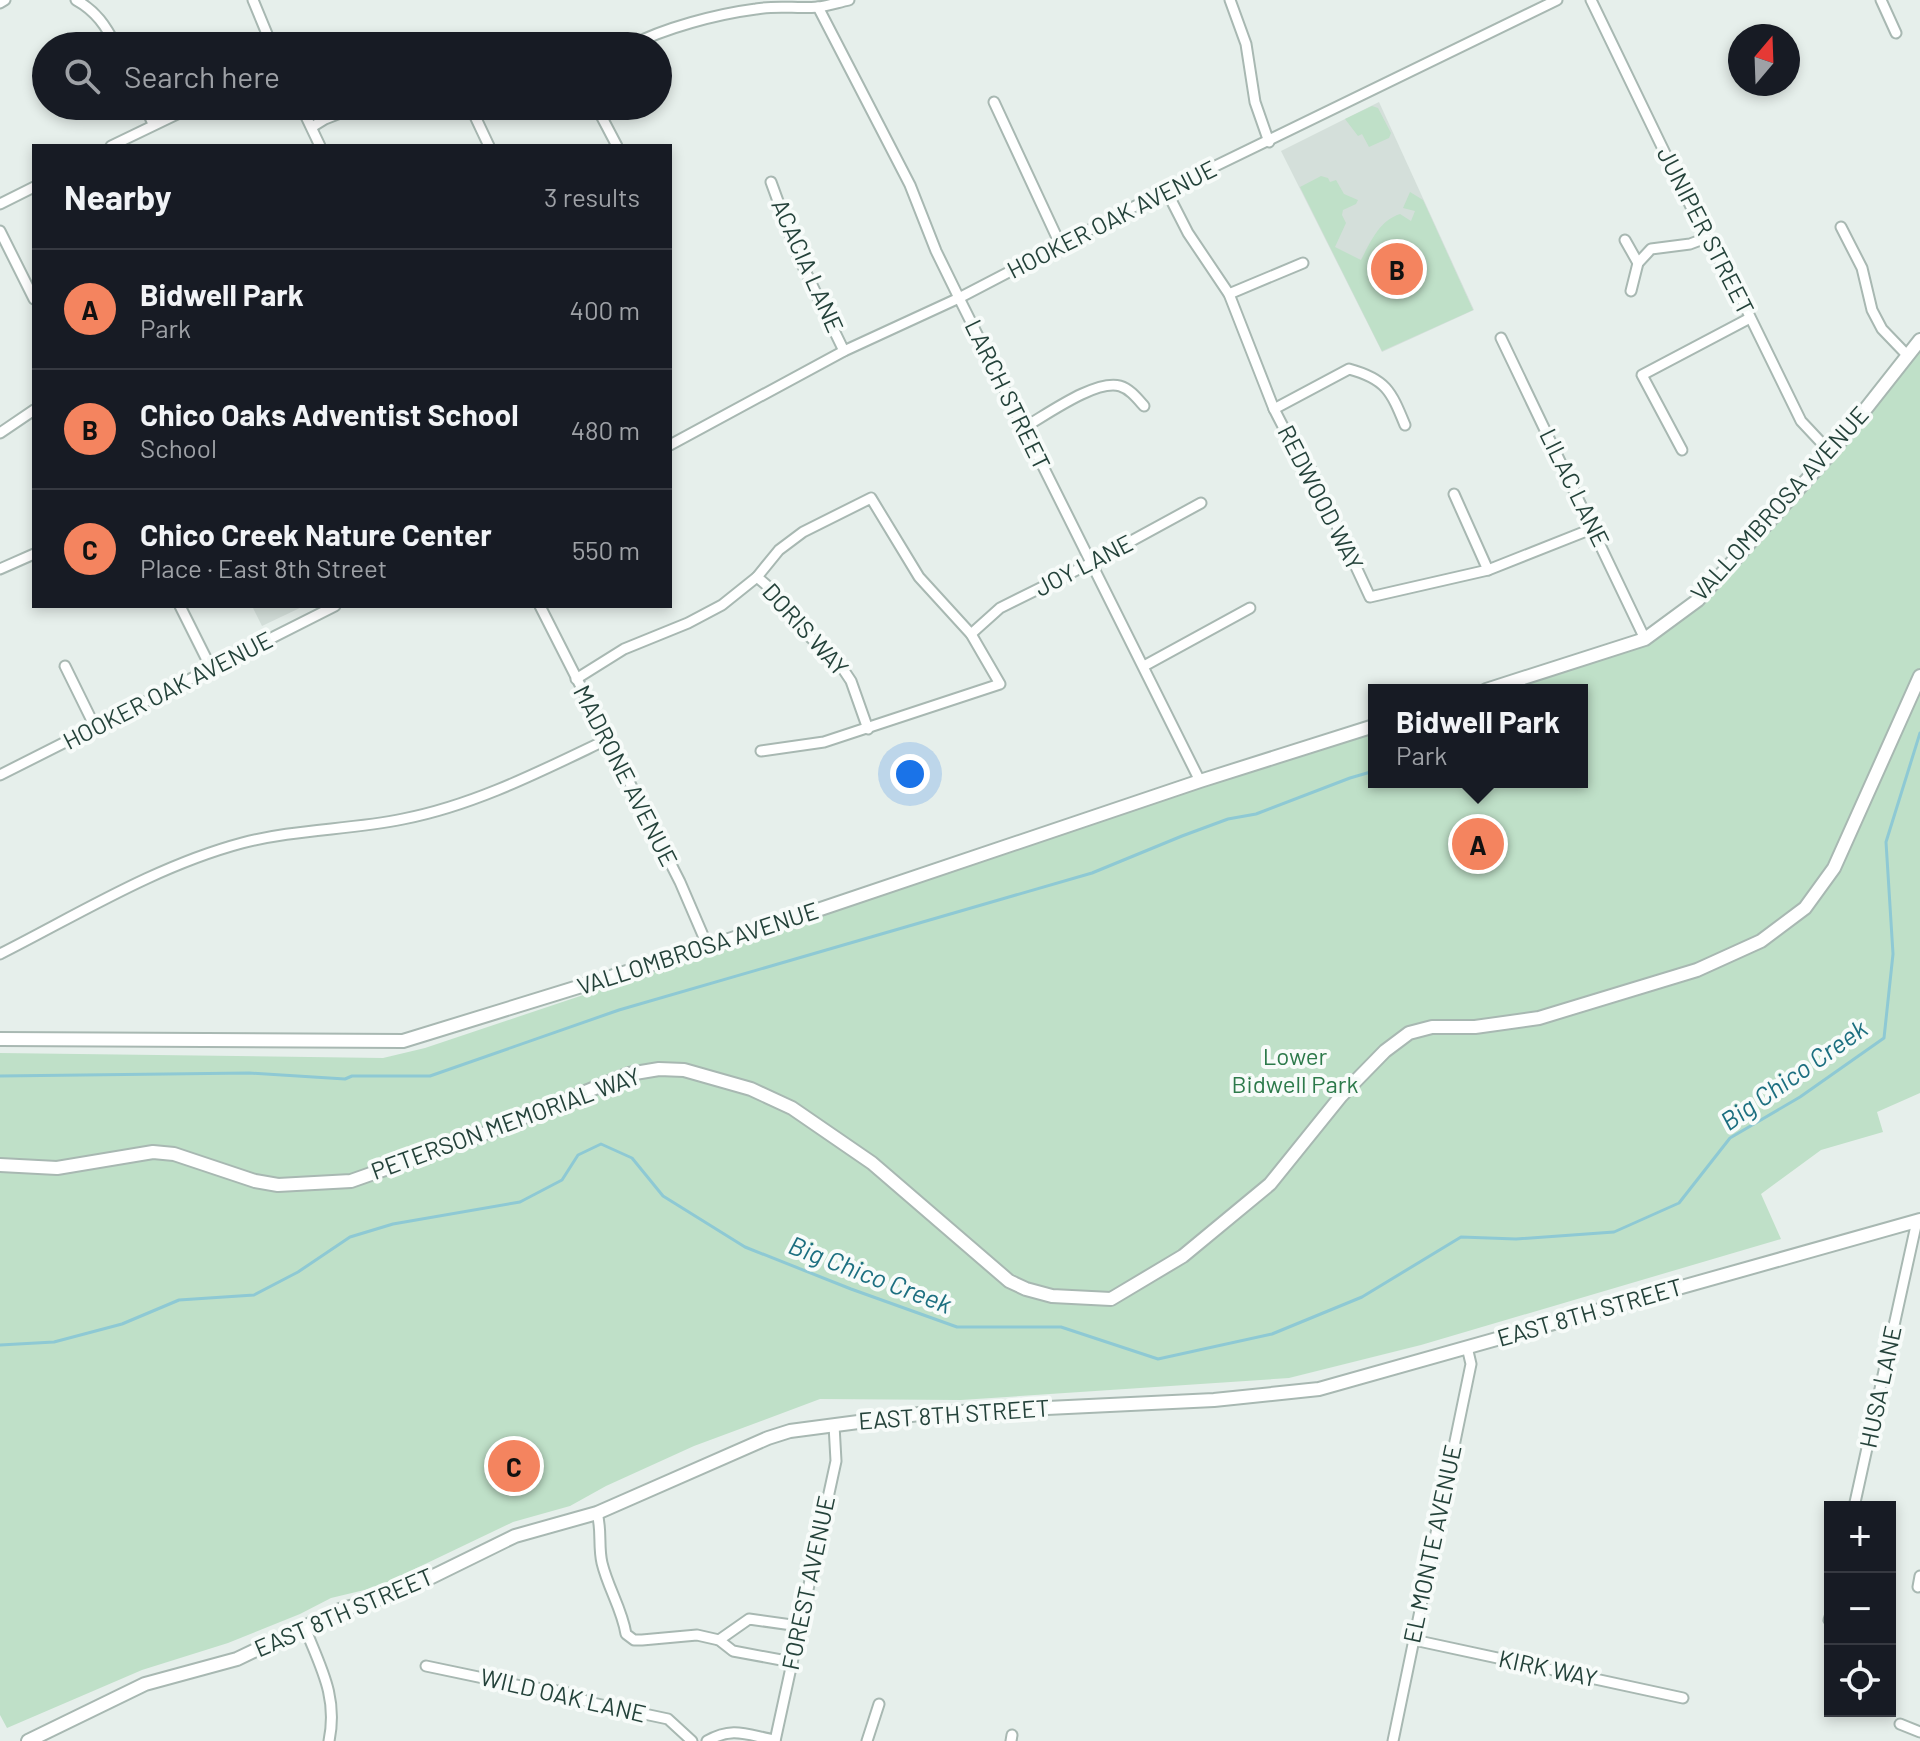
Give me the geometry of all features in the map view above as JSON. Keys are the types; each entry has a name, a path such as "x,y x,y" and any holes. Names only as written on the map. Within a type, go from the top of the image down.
{"street":[{"path":"76,0 93,11 109,32"},
{"path":"253,0 266,32"},
{"path":"665,32 755,9 818,7 849,0"},
{"path":"1230,0 1246,44 1255,102 1269,142"},
{"name":"HOOKER OAK AVENUE","path":"672,444 844,351 959,298 1166,190 1557,0"},
{"name":"JUNIPER STREET","path":"1591,0 1706,238 1735,286 1801,421 1831,453"},
{"path":"1881,0 1896,33"},
{"name":"LARCH STREET","path":"818,7 910,185 936,251 1200,781"},
{"path":"994,102 1060,244"},
{"path":"151,120 153,124"},
{"path":"115,144 162,120"},
{"path":"308,120 319,144"},
{"path":"312,127 323,120"},
{"path":"477,120 488,144"},
{"path":"603,120 616,144"},
{"name":"ACACIA LANE","path":"771,182 798,256 844,351"},
{"path":"0,204 32,188"},
{"name":"REDWOOD WAY","path":"1166,190 1188,233 1229,294 1274,409 1291,442 1310,468 1370,597 1488,570 1594,528"},
{"path":"1841,227 1862,268 1872,310 1882,329 1907,355"},
{"path":"0,231 32,295"},
{"path":"1631,291 1638,263 1651,249 1690,244 1706,238"},
{"path":"1625,240 1638,263"},
{"path":"1229,294 1303,263"},
{"path":"1682,450 1642,375 1750,318"},
{"name":"LILAC LANE","path":"1501,338 1645,639"},
{"name":"VALLOMBROSA AVENUE","path":"1505,684 1645,639 1698,600 1831,453 1920,340"},
{"path":"1274,409 1349,369 1372,375 1391,391 1405,425"},
{"path":"1023,428 1087,392 1108,385 1122,386 1144,406"},
{"path":"0,433 32,411"},
{"path":"1454,494 1488,570"},
{"path":"576,679 624,649 688,623 722,605 757,577 779,550 803,532 871,498 919,577 971,634 1000,684 824,742 761,751"},
{"name":"JOY LANE","path":"971,634 1000,608 1201,503"},
{"path":"0,569 32,555"},
{"name":"DORIS WAY","path":"757,577 778,595 811,638 837,660 851,681 868,729"},
{"path":"181,608 211,668"},
{"name":"HOOKER OAK AVENUE","path":"0,775 331,608"},
{"name":"MADRONE AVENUE","path":"541,608 680,882 708,947"},
{"path":"1144,666 1250,608"},
{"path":"65,666 96,729"},
{"name":"PETERSON MEMORIAL WAY","path":"0,1165 57,1168 153,1152 174,1154 255,1181 278,1185 351,1181 476,1137 629,1074 659,1069 684,1070 751,1089 792,1108 872,1163 1009,1281 1052,1296 1111,1299 1183,1256 1270,1184 1341,1096 1385,1051 1409,1033 1432,1027 1475,1027 1539,1018 1697,970 1761,941 1805,908 1834,868 1920,676"},
{"name":"VALLOMBROSA AVENUE","path":"0,1039 403,1041 708,947 1200,781 1368,728"},
{"path":"0,954 155,873 200,856 284,834 405,819 508,787 606,740"},
{"name":"EAST 8TH STREET","path":"28,1741 145,1684 237,1659 347,1607 399,1593 515,1536 597,1513 790,1431 919,1414 1275,1396 1319,1389 1919,1220"},
{"name":"HUSA LANE","path":"1855,1501 1919,1220"},
{"name":"EL MONTE AVENUE","path":"1393,1741 1471,1364 1467,1347"},
{"name":"FOREST AVENUE","path":"775,1741 836,1461 834,1425"},
{"path":"597,1513 602,1563 626,1634 634,1640 691,1634 719,1640 733,1651 792,1662"},
{"path":"719,1640 749,1619 799,1626"},
{"path":"305,1628 332,1694 333,1722 329,1741"},
{"name":"KIRK WAY","path":"1414,1640 1683,1698"},
{"name":"WILD OAK LANE","path":"426,1666 565,1692 588,1702 668,1719 692,1741"},
{"path":"867,1741 879,1704"},
{"path":"1900,1724 1920,1732"},
{"path":"710,1741 719,1733 729,1731 775,1741"}],"shaded area":[{"path":"1379,102 1474,310 1382,352 1281,151"},
{"path":"253,608 300,608 262,626"}],"green space":[{"path":"1372,106 1378,108 1391,133 1389,138 1369,147 1362,134 1358,136 1345,119"},
{"path":"1321,176 1330,182 1336,180 1344,194 1358,200 1343,210 1346,223 1335,247 1361,260 1376,232 1386,221 1400,214 1411,221 1415,211 1403,208 1410,192 1423,200 1473,310 1382,351 1300,187"},
{"name":"Lower Bidwell Park","path":"1920,340 1920,1093 1877,1112 1883,1132 1821,1150 1761,1194 1781,1239 1421,1345 1289,1378 961,1400 820,1399 694,1446 570,1506 513,1522 377,1587 331,1598 228,1643 142,1670 7,1728 0,1715 0,1053 383,1058 425,1048 1368,732 1368,788 1588,788 1588,684 1511,684 1645,639 1698,600"}],"waterway":[{"name":"Big Chico Creek","path":"0,1345 54,1342 122,1324 179,1300 254,1295 298,1272 350,1237 393,1224 520,1202 562,1180 578,1155 601,1144 632,1158 663,1196 745,1247 851,1289 957,1327 1061,1327 1158,1359 1272,1334 1362,1297 1461,1237 1516,1239 1614,1232 1679,1203 1730,1138 1800,1097 1884,1038 1893,954 1886,842 1920,733"},
{"path":"0,1076 249,1073 345,1079 352,1076 430,1076 619,1010 1092,873 1228,819 1256,814 1368,773"}],"place":[{"name":"Chico Oaks Adventist School","path":"1397,269"},
{"name":"Bidwell Park","path":"1478,844"},
{"name":"Chico Creek Nature Center","path":"514,1466"}]}
